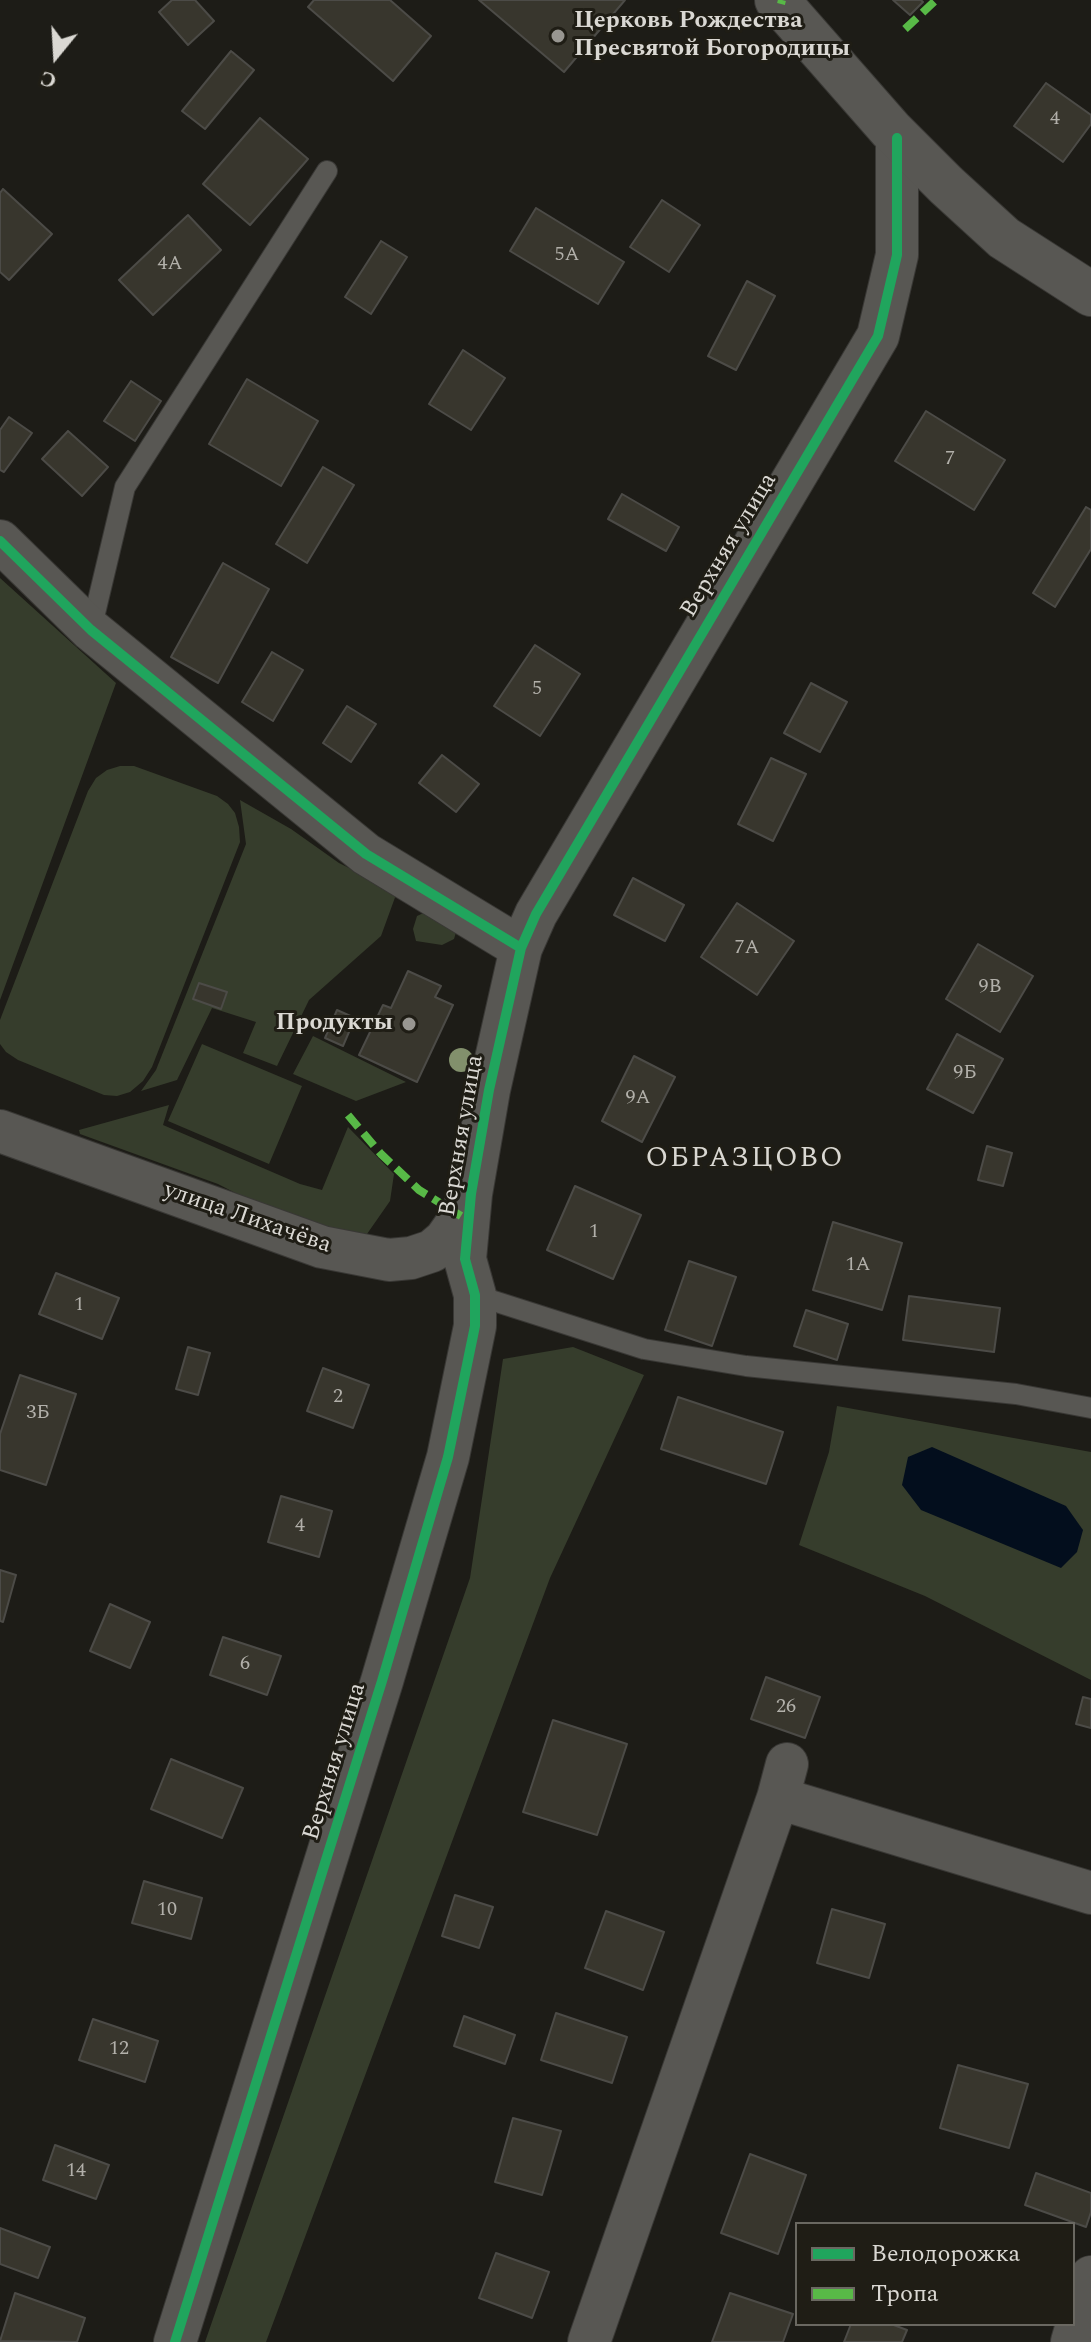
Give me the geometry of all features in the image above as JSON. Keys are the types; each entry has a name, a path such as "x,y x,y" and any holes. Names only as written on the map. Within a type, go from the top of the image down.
{"street":[{"path":"777,0 897,138 1004,238 1091,294"},
{"name":"Верхняя улица","path":"175,2342 378,1696 448,1457 470,1354 475,1295 465,1259 471,1194 489,1090 521,948 536,914 878,336 897,255 897,138"},
{"path":"0,541 91,630 366,854 521,948"},
{"name":"улица Лихачёва","path":"1,1137 322,1247 389,1260 411,1258 432,1251 457,1223 471,1194"},
{"path":"589,2342 782,1781 1091,1893"},
{"path":"1072,2342 1091,2277"}],"lane":[{"path":"91,630 125,487 327,171"},
{"path":"475,1295 644,1349 746,1366 1016,1394 1091,1408"}],"green space":[{"path":"0,578 116,683 0,1000"},
{"path":"120,766 134,766 217,796 235,813 240,842 152,1067 143,1081 130,1092 117,1096 104,1095 18,1060 0,1044 0,1020 88,791 96,778"},
{"path":"240,800 291,829 339,863 397,892 381,936 309,1000 277,1066 243,1053 256,1022 212,1008 177,1080 141,1091 156,1070 246,844"},
{"path":"430,910 458,926 454,939 442,945 416,941 413,929 417,916"},
{"path":"313,1036 406,1082 356,1101 293,1074"},
{"path":"202,1044 302,1086 269,1164 168,1121"},
{"path":"169,1105 163,1125 300,1184 322,1190 348,1127 394,1174 390,1201 367,1234 346,1235 80,1134 79,1130"},
{"path":"573,1347 644,1375 550,1578 266,2342 205,2342 470,1578 503,1359"},
{"path":"837,1406 1091,1452 1091,1680 925,1596 799,1545 829,1452"}],"water":[{"path":"932,1447 1066,1506 1083,1530 1077,1552 1061,1568 921,1510 902,1485 908,1457"}],"building":[{"path":"172,0 195,0 214,21 188,45 159,12"},
{"path":"314,0 390,0 431,36 393,81 308,7"},
{"name":"Церковь Рождества Пресвятой Богородицы","path":"479,0 625,0 564,72"},
{"path":"893,0 921,0 923,2 910,15"},
{"path":"231,51 254,70 205,129 182,111"},
{"path":"1046,83 1091,115 1091,124 1063,162 1014,126"},
{"path":"260,118 308,159 250,225 203,184"},
{"path":"3,189 52,234 9,280 0,272 0,193"},
{"path":"662,200 700,225 669,272 630,247"},
{"path":"536,208 624,262 598,304 510,251"},
{"path":"188,215 221,250 153,315 119,280"},
{"path":"381,241 407,257 371,314 345,297"},
{"path":"747,281 775,296 736,370 708,356"},
{"path":"463,350 505,378 471,430 429,404"},
{"path":"247,379 318,421 281,486 209,444"},
{"path":"131,381 161,401 135,441 104,421"},
{"path":"926,411 1005,460 974,510 895,461"},
{"path":"9,417 32,433 4,472 0,470 0,430"},
{"path":"68,431 108,467 82,496 42,459"},
{"path":"323,467 354,485 307,563 276,544"},
{"path":"622,494 679,527 666,551 608,519"},
{"path":"1086,507 1091,510 1091,549 1055,607 1033,593"},
{"path":"223,563 269,589 218,683 171,657"},
{"path":"535,645 580,674 540,736 494,706"},
{"path":"272,652 303,670 273,721 242,702"},
{"path":"811,683 847,702 820,752 784,733"},
{"path":"347,706 376,724 351,762 323,743"},
{"path":"442,755 479,784 456,812 419,783"},
{"path":"771,758 806,774 773,841 738,824"},
{"path":"633,878 684,905 665,941 614,915"},
{"path":"737,903 794,941 757,995 701,957"},
{"path":"978,944 1033,976 1000,1032 946,999"},
{"name":"Продукты","path":"408,971 441,986 435,997 453,1005 417,1082 359,1055 383,1005 391,1008"},
{"path":"199,983 227,992 221,1009 193,999"},
{"path":"337,1010 355,1018 343,1046 325,1038"},
{"path":"957,1034 1003,1059 973,1113 927,1089"},
{"path":"634,1056 675,1077 642,1142 602,1121"},
{"path":"987,1146 1012,1153 1003,1186 978,1180"},
{"path":"575,1186 641,1215 613,1279 547,1250"},
{"path":"833,1222 902,1243 882,1310 813,1290"},
{"path":"689,1261 736,1277 712,1346 665,1330"},
{"path":"56,1273 119,1298 102,1339 39,1314"},
{"path":"909,1296 1000,1308 994,1352 903,1340"},
{"path":"806,1310 848,1324 837,1360 794,1346"},
{"path":"188,1347 210,1353 198,1395 176,1389"},
{"path":"323,1368 369,1385 353,1428 307,1411"},
{"path":"20,1375 76,1394 46,1485 0,1470 0,1434"},
{"path":"678,1397 783,1432 766,1484 661,1449"},
{"path":"281,1496 332,1511 319,1557 268,1542"},
{"path":"0,1570 16,1575 3,1622 0,1621"},
{"path":"110,1604 150,1622 130,1668 90,1651"},
{"path":"223,1637 281,1656 267,1695 210,1675"},
{"path":"766,1677 820,1697 805,1738 751,1719"},
{"path":"1083,1697 1091,1699 1091,1728 1076,1724"},
{"path":"553,1720 627,1744 597,1835 523,1812"},
{"path":"171,1759 243,1788 222,1838 151,1809"},
{"path":"144,1881 202,1898 191,1939 132,1923"},
{"path":"455,1895 493,1907 479,1948 442,1936"},
{"path":"832,1909 885,1924 869,1978 817,1963"},
{"path":"606,1911 664,1932 643,1990 585,1968"},
{"path":"556,2013 627,2037 612,2083 541,2060"},
{"path":"464,2016 515,2035 505,2064 454,2046"},
{"path":"93,2019 158,2041 145,2082 79,2060"},
{"path":"958,2065 1028,2084 1009,2148 940,2128"},
{"path":"513,2118 561,2131 542,2195 495,2182"},
{"path":"55,2145 109,2165 96,2199 43,2180"},
{"path":"750,2154 806,2175 778,2254 721,2233"},
{"path":"1036,2173 1091,2193 1091,2212 1086,2227 1025,2205"},
{"path":"0,2228 50,2247 38,2278 0,2264"},
{"path":"496,2253 549,2272 532,2318 479,2298"},
{"path":"15,2293 85,2318 77,2342 0,2341"},
{"path":"730,2293 793,2314 783,2342 712,2342"},
{"path":"850,2326 896,2326 907,2330 902,2342 844,2342"}],"marked path":[{"path":"781,4 782,0"},
{"path":"905,29 936,0"},
{"path":"348,1115 381,1154 419,1190 461,1216"}],"cycle path":[{"path":"175,2342 382,1681 448,1457 475,1326 475,1295 465,1259 471,1194 489,1090 521,948 536,914 878,336 897,255 897,138"},
{"path":"0,541 91,630 366,854 521,948"}],"place":[{"name":"Церковь Рождества Пресвятой Богородицы","path":"558,36"},
{"name":"Продукты","path":"409,1024"}],"district":[{"name":"ОБРАЗЦОВО","path":"745,1161"}]}
